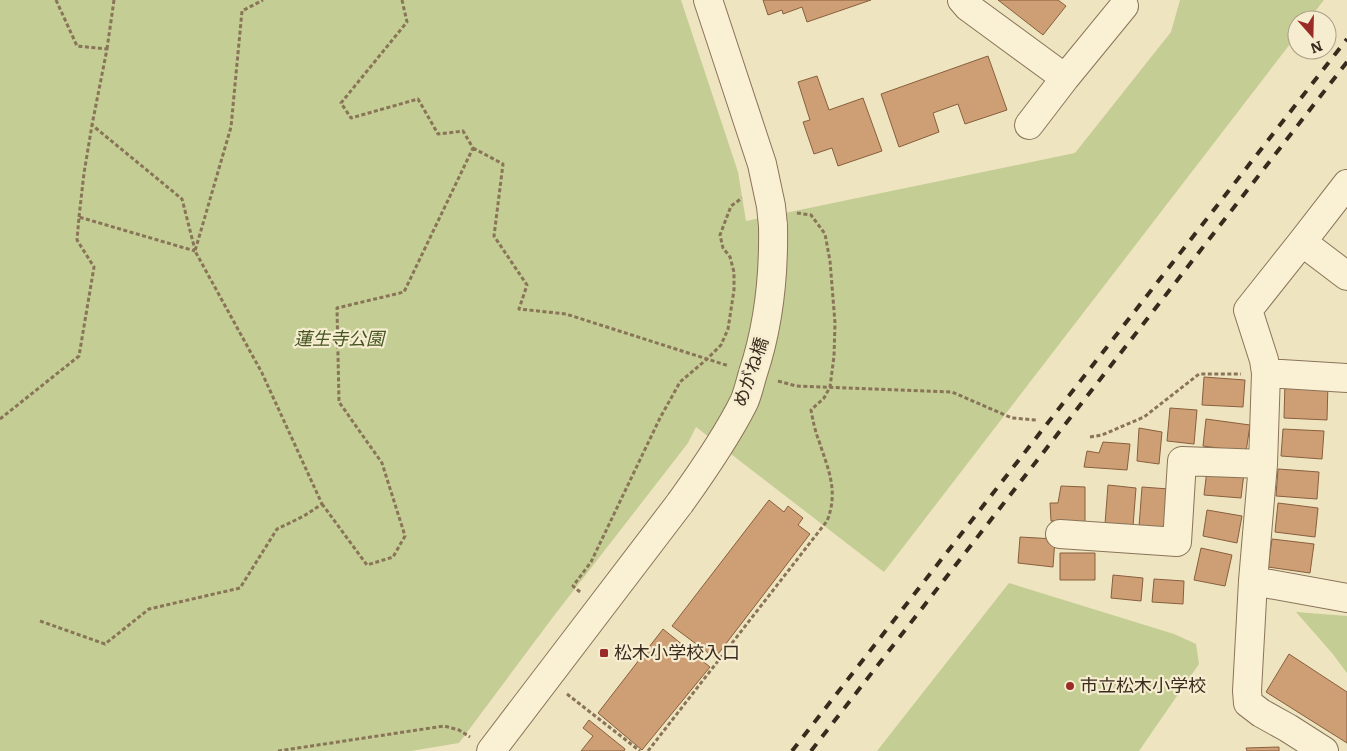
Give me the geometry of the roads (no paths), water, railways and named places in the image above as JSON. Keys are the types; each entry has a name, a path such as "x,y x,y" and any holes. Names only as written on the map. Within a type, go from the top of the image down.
{"street":[{"name":"めがね橋","path":"491,747 680,503 714,455 744,401 758,360 767,323 773,275 774,252 771,206 762,164 708,0"},
{"path":"962,0 968,7 1065,78"},
{"path":"1029,125 1124,6"},
{"path":"1324,751 1261,713 1248,703 1253,581 1263,464 1266,373 1264,360 1248,310 1347,184"},
{"path":"1302,242 1347,276"},
{"path":"1266,373 1347,378"},
{"path":"1060,534 1177,542 1182,461 1263,464"},
{"path":"1253,581 1347,598"}],"railway":[{"path":"792,751 1347,39"},
{"path":"811,751 1347,62"}],"place":[{"name":"松木小学校入口","path":"604,653"},
{"name":"市立松木小学校","path":"1070,686"}],"park label":[{"name":"蓮生寺公園","path":"339,339"}]}
